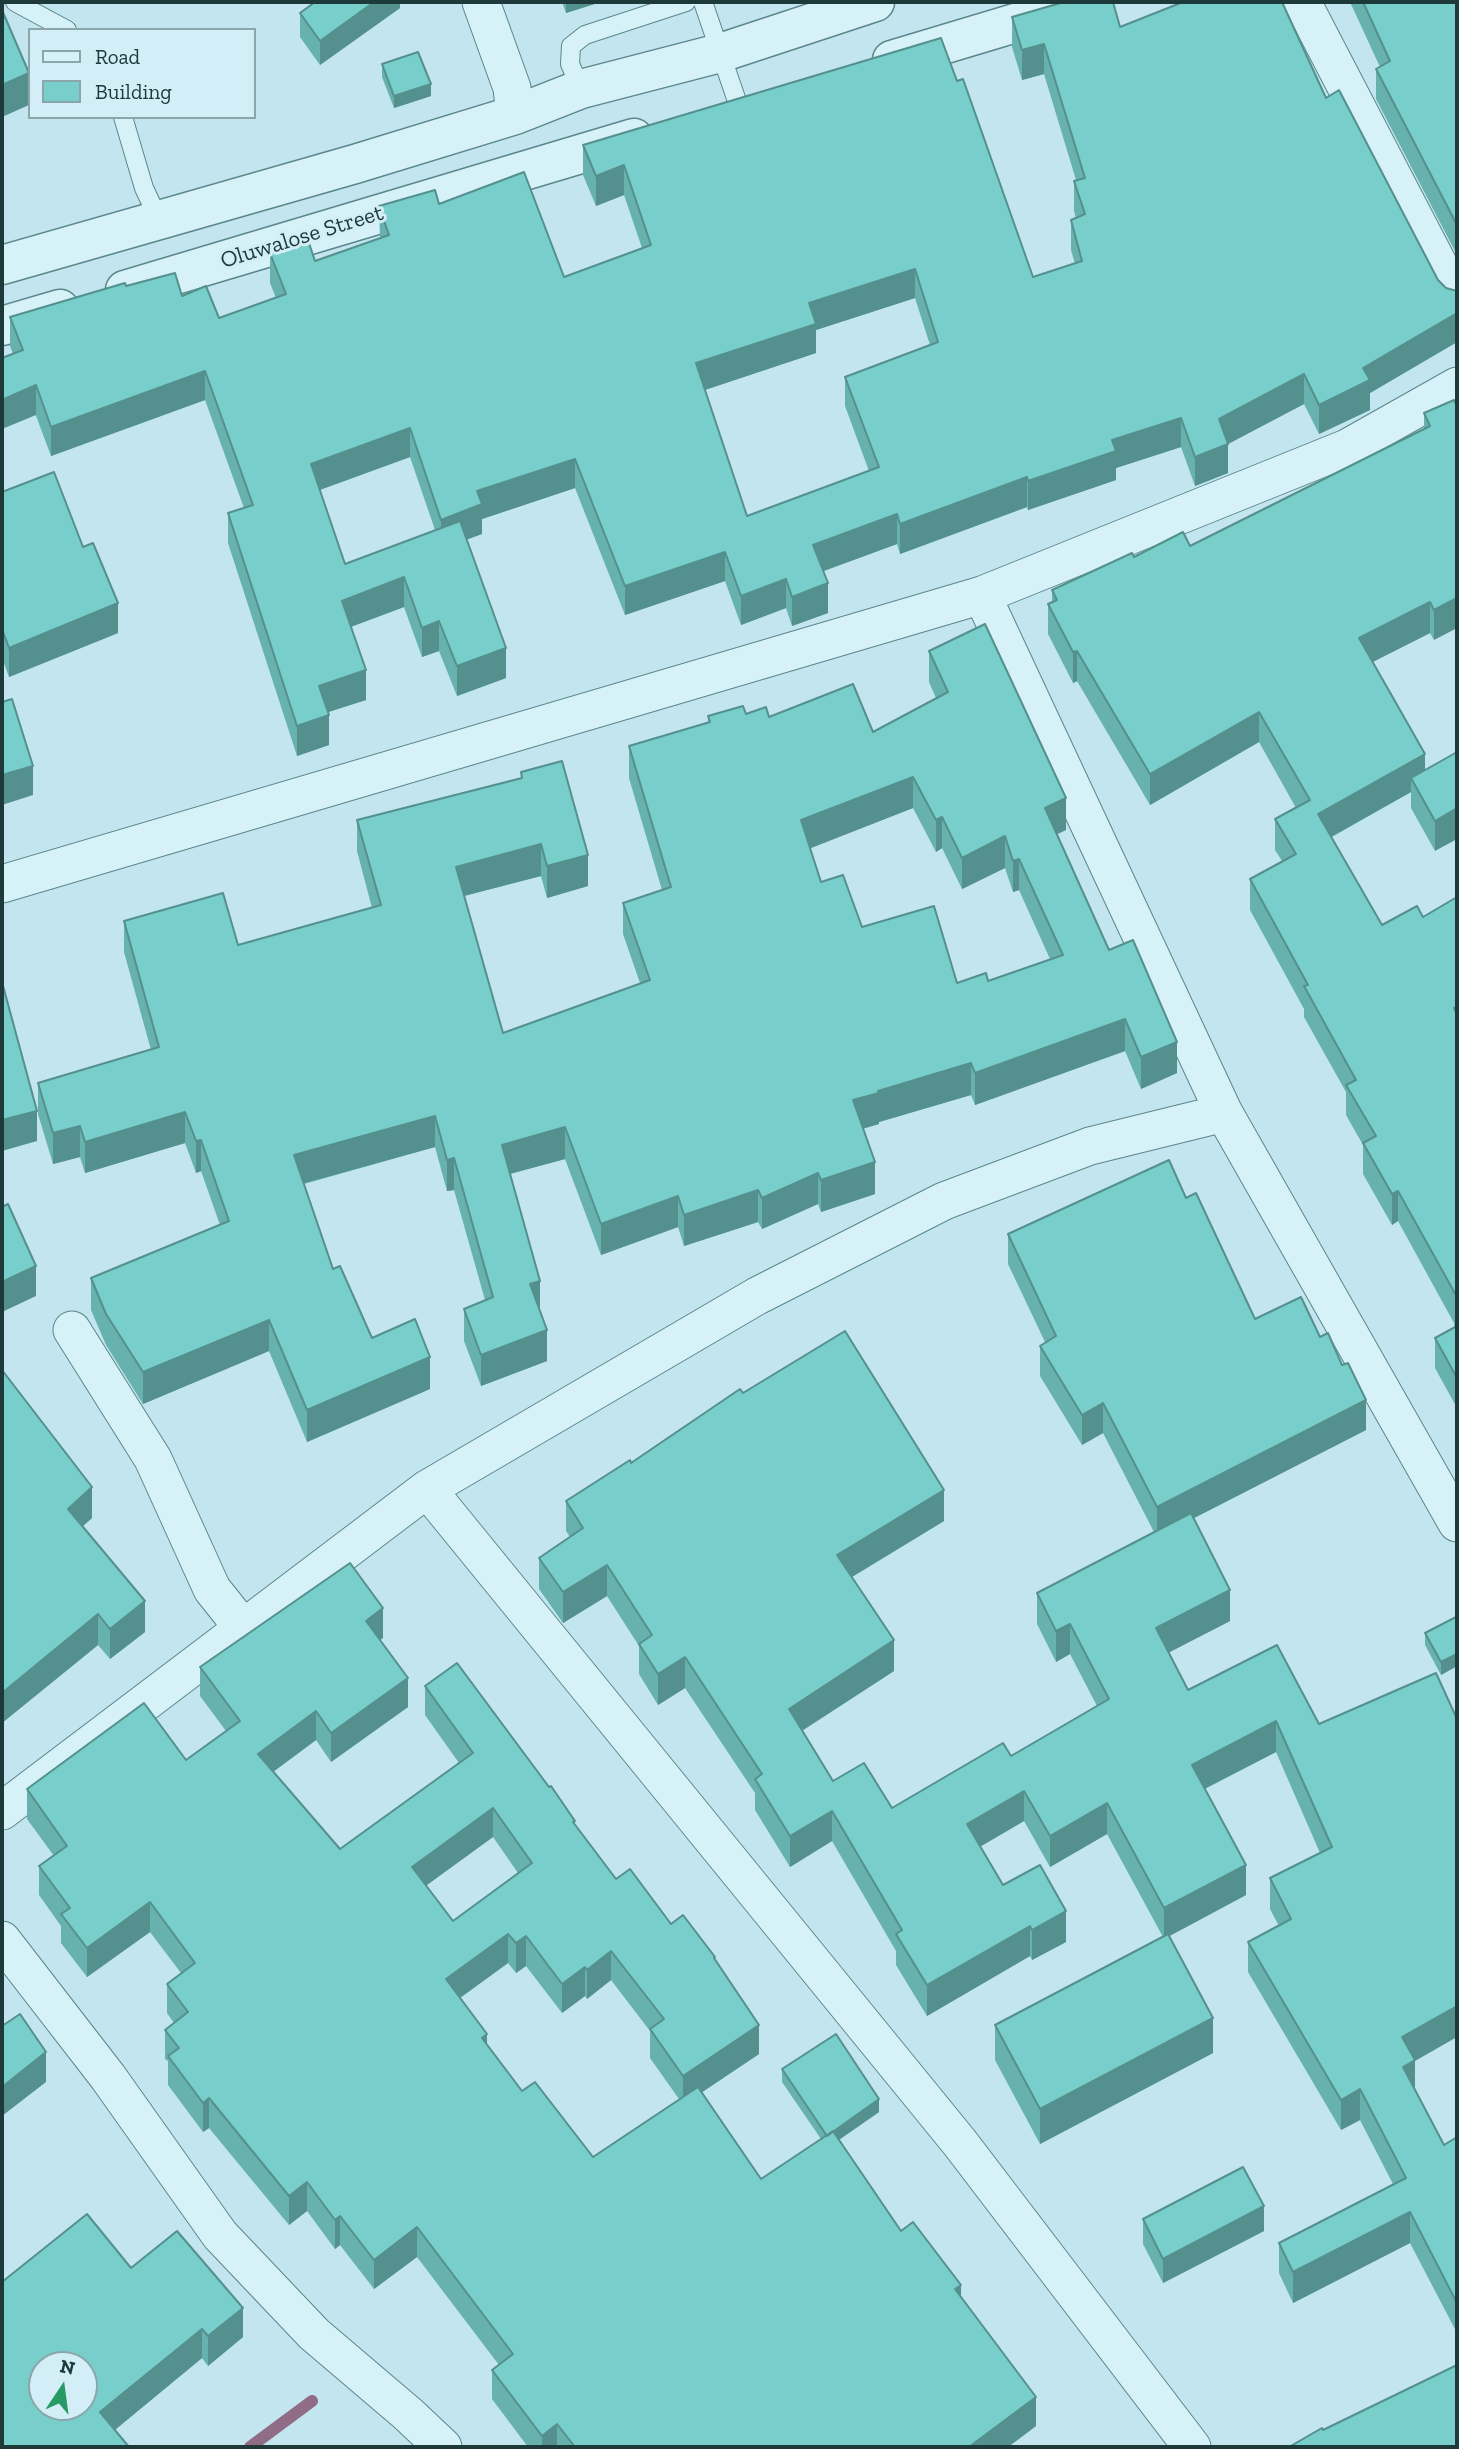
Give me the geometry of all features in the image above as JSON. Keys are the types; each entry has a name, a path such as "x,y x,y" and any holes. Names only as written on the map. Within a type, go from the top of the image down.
{"street":[{"path":"481,2 512,88 515,115"},
{"path":"2,265 515,115 581,89 720,53 875,2"},
{"path":"858,71 1085,2"},
{"path":"1302,2 1457,300"},
{"path":"700,119 778,95"},
{"name":"Oluwalose Street","path":"2,326 662,130"},
{"path":"355,163 371,217"},
{"path":"2,884 982,595 1348,447 1457,386"},
{"path":"982,595 1223,1113 1457,1523"},
{"path":"2,1811 427,1489 757,1296 944,1201 1090,1146 1223,1113"},
{"path":"72,1330 153,1459 212,1589 243,1628"},
{"path":"427,1489 960,2143 1192,2447"},
{"path":"2,1940 108,2077 220,2235 314,2333 443,2447"}],"lane":[{"path":"15,2 62,28"},
{"path":"581,89 570,64 571,46 584,35 686,2"},
{"path":"702,2 738,107"},
{"path":"124,119 144,188 159,220"}],"building":[{"path":"315,2 374,2 320,41 300,13"},
{"path":"1064,2 1113,2 1120,27 1183,2 1282,2 1326,98 1339,90 1438,280 1446,288 1457,291 1457,313 1363,368 1370,380 1319,405 1304,374 1219,419 1228,444 1195,457 1181,418 1112,440 1116,451 1028,481 1027,477 900,524 897,514 813,545 828,583 792,597 786,579 741,596 725,552 625,586 575,459 477,491 482,504 441,520 410,428 311,464 345,564 460,521 506,648 457,666 439,621 422,628 404,577 342,601 366,670 319,686 329,715 297,726 228,513 253,505 205,371 51,427 36,385 2,400 2,358 23,350 10,317 125,283 126,286 175,273 182,296 206,286 219,318 286,294 270,253 308,240 315,261 389,235 379,206 435,190 439,204 524,172 564,277 651,245 624,165 596,176 583,145 941,38 957,81 963,79 1033,277 1082,261 1071,220 1085,214 1074,181 1085,178 1044,44 1022,50 1012,17","holes":["915,269 938,342 845,377 879,467 747,516 696,363 816,324 809,303"]},
{"path":"1363,2 1457,2 1457,225 1376,69 1390,61"},
{"path":"2,10 28,73 2,85"},
{"path":"418,52 431,84 394,96 382,64"},
{"path":"1454,400 1457,406 1457,598 1434,610 1430,602 1359,638 1425,754 1318,814 1382,925 1417,906 1423,917 1457,897 1457,1006 1454,1008 1457,1014 1457,1297 1398,1191 1392,1194 1363,1143 1376,1136 1346,1085 1356,1080 1304,986 1308,985 1250,879 1296,854 1275,819 1310,800 1259,712 1150,774 1077,651 1073,652 1048,604 1057,600 1052,590 1132,553 1134,557 1183,532 1190,546 1430,426 1424,413"},
{"path":"54,472 83,547 93,543 118,603 9,648 2,629 2,492"},
{"path":"985,624 1066,798 1045,808 1109,950 1133,940 1177,1042 1141,1057 1125,1019 975,1073 971,1063 878,1091 879,1093 853,1100 875,1162 821,1180 818,1173 762,1198 758,1190 684,1215 678,1196 601,1224 565,1127 502,1145 540,1281 530,1284 547,1330 481,1355 464,1309 493,1297 454,1158 447,1160 435,1116 294,1155 333,1269 340,1266 372,1338 415,1319 430,1357 307,1410 269,1320 143,1372 106,1314 91,1278 229,1221 201,1140 196,1141 185,1112 85,1142 80,1126 53,1133 38,1083 159,1047 124,921 223,893 238,945 381,905 357,820 522,778 521,772 562,761 588,855 547,866 541,844 456,867 503,1033 650,980 623,903 671,887 629,746 710,722 708,716 743,706 746,714 766,707 769,717 853,684 873,732 948,692 929,651","holes":["913,777 936,820 942,817 962,858 1005,836 1013,861 1019,859 1063,955 988,981 986,973 957,983 934,906 862,927 843,875 821,882 801,820"]},
{"path":"12,699 33,766 2,775 2,702"},
{"path":"1457,752 1457,808 1435,821 1411,778"},
{"path":"2,982 37,1111 2,1120"},
{"path":"1169,1160 1186,1198 1196,1193 1255,1319 1301,1297 1320,1337 1328,1333 1342,1365 1348,1363 1366,1400 1157,1507 1103,1403 1082,1415 1040,1346 1056,1336 1008,1234"},
{"path":"8,1204 36,1266 2,1282 2,1207"},
{"path":"1457,1326 1457,1378 1435,1338"},
{"path":"845,1331 944,1490 837,1555 894,1640 789,1709 833,1781 864,1763 892,1808 1003,1743 1011,1756 1109,1699 1070,1624 1056,1631 1037,1593 1191,1513 1230,1590 1156,1628 1188,1690 1277,1645 1319,1724 1436,1673 1457,1719 1457,2006 1402,2037 1415,2060 1403,2067 1444,2145 1457,2137 1457,2303 1410,2212 1293,2272 1279,2243 1406,2178 1360,2089 1341,2100 1248,1942 1291,1919 1270,1878 1332,1847 1276,1721 1192,1765 1246,1865 1164,1908 1107,1803 1050,1836 1024,1791 967,1824 1003,1885 1040,1865 1066,1911 1032,1930 1030,1926 927,1985 896,1934 902,1930 832,1811 790,1836 755,1779 762,1774 685,1657 658,1674 639,1644 652,1635 607,1565 563,1592 539,1558 583,1528 566,1501 630,1460 631,1463 740,1389 743,1393"},
{"path":"2,1370 92,1487 68,1509 145,1601 110,1629 98,1614 2,1693"},
{"path":"350,1563 383,1608 366,1621 408,1678 331,1733 316,1711 258,1754 340,1849 473,1753 425,1686 457,1663 549,1787 551,1786 575,1821 573,1822 616,1879 630,1869 671,1924 683,1915 715,1957 759,2025 683,2076 650,2029 664,2019 611,1951 587,1970 585,1967 562,1984 526,1936 516,1943 508,1934 446,1979 487,2034 482,2038 522,2091 535,2082 593,2157 698,2087 761,2179 833,2131 901,2231 913,2222 961,2285 955,2289 1036,2397 969,2447 575,2447 557,2424 542,2436 492,2370 513,2354 417,2227 374,2260 340,2216 335,2220 307,2182 289,2196 209,2098 203,2103 168,2056 179,2048 165,2030 188,2012 167,1984 195,1963 150,1902 87,1948 61,1914 70,1908 39,1866 67,1846 27,1789 144,1703 186,1760 240,1721 200,1667","holes":["493,1808 532,1863 453,1921 412,1867"]},
{"path":"1456,1617 1457,1654 1441,1662 1425,1633"},
{"path":"1168,1934 1213,2018 1040,2109 995,2025"},
{"path":"20,2014 46,2052 2,2087 2,2026"},
{"path":"836,2034 879,2099 827,2136 782,2069"},
{"path":"1243,2167 1264,2206 1163,2259 1143,2219"},
{"path":"87,2214 131,2268 177,2231 243,2308 208,2336 202,2329 100,2412 129,2447 2,2447 2,2282"},
{"path":"1457,2365 1457,2447 1289,2447 1322,2428 1323,2430"}],"waterway":[{"path":"250,2447 312,2401"}]}
